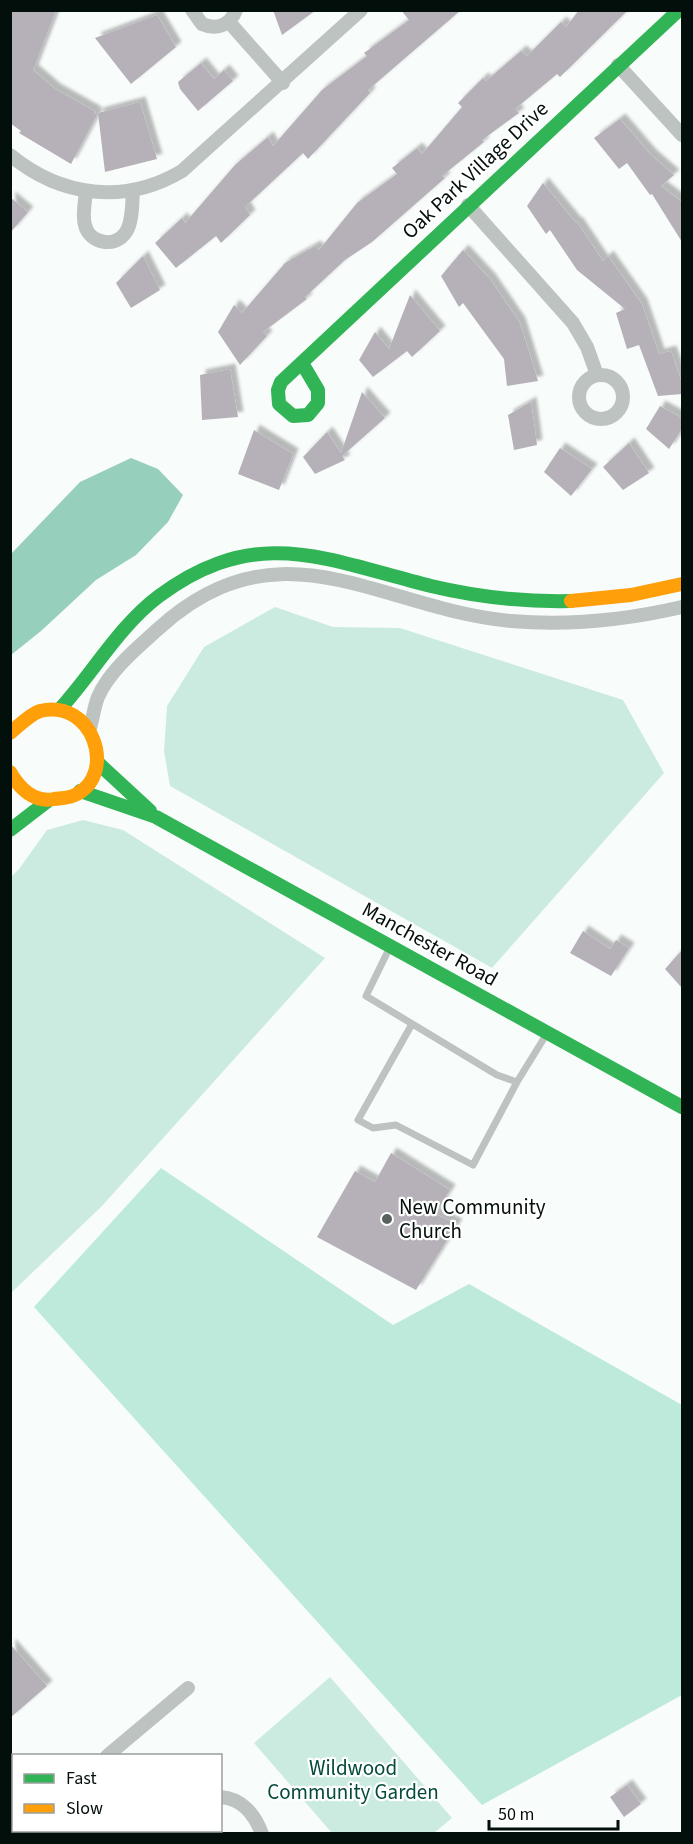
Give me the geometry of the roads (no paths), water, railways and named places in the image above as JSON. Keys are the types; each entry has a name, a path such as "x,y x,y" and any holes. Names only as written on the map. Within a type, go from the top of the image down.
{"street":[{"path":"192,10 196,19 210,27 232,16 283,83"},
{"path":"10,155 45,179 61,186 86,192 133,190 167,180 182,171 283,83 361,10"},
{"name":"Oak Park Village Drive","path":"302,363 468,205 680,10"},
{"path":"618,65 682,135"},
{"path":"86,192 85,226 94,239 105,243 120,238 126,233 130,223 133,190"},
{"path":"468,205 573,323 587,346 597,375"},
{"path":"60,709 82,686 120,634 142,610 198,572 229,558 289,550 345,559 434,586 510,600 550,602 591,600 626,596 682,584"},
{"path":"340,578 345,559"},
{"path":"90,728 98,696 116,671 140,645 184,608 219,589 265,575 289,573 340,578 430,605 510,621 594,622 682,607"},
{"path":"13,777 30,795 49,800 65,799 80,791 91,780 97,762 96,740 90,728 72,712 46,709 32,713 14,724"},
{"name":"Manchester Road","path":"97,762 156,817"},
{"path":"10,797 13,777"},
{"name":"Manchester Road","path":"80,791 156,817 682,1107"},
{"path":"10,830 49,800"},
{"path":"108,1754 188,1688"},
{"path":"222,1797 229,1798 254,1814 262,1833"}],"lane":[{"path":"390,946 366,996 498,1075 517,1082"},
{"path":"412,1024 358,1120 373,1128 396,1125 473,1165 517,1082 547,1033"}],"place":[{"name":"New Community Church","path":"387,1219"}],"park label":[{"name":"Wildwood Community Garden","path":"353,1780"}]}
